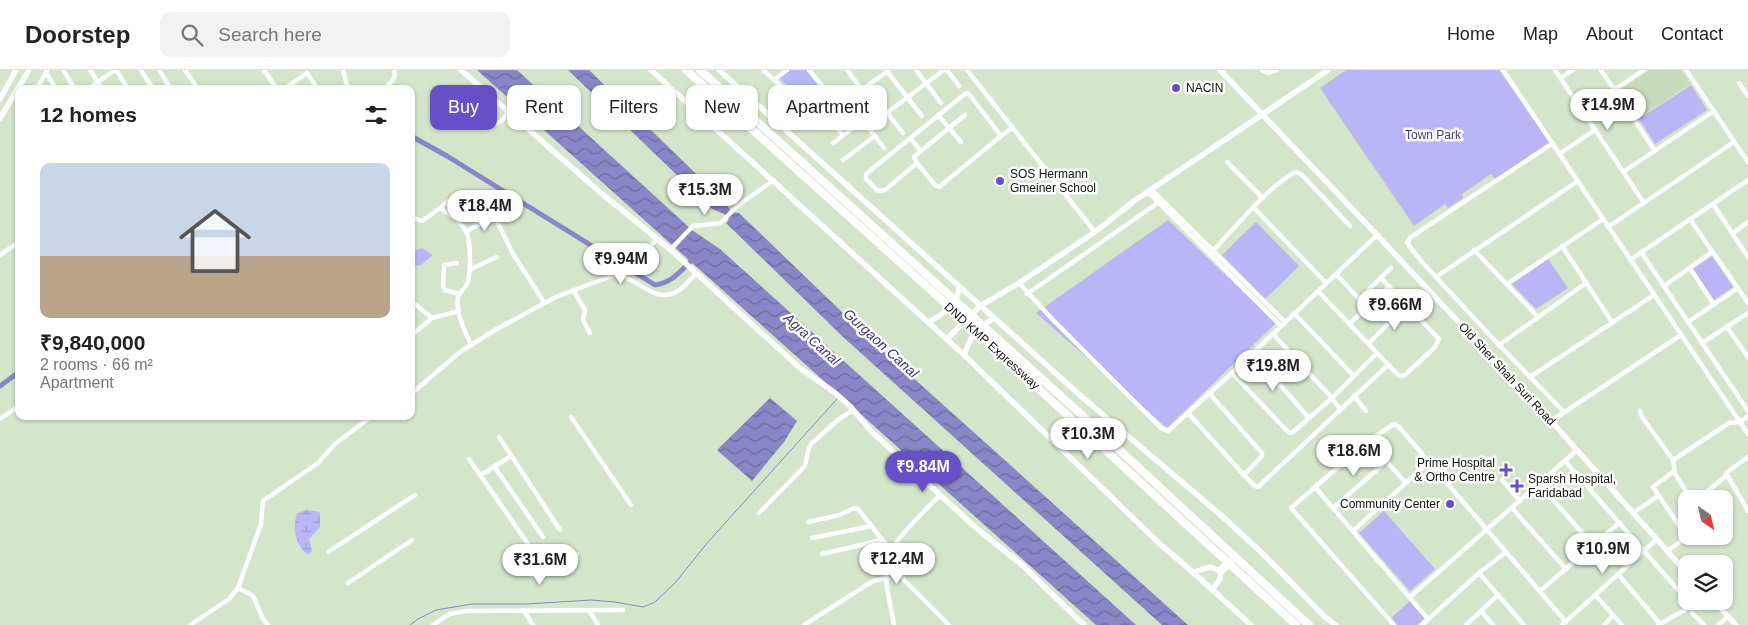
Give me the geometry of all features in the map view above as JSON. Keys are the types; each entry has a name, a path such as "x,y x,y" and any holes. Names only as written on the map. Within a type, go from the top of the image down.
{"highway":[{"name":"DND KMP Expressway","path":"686,70 946,298 989,332 1309,625"},
{"name":"DND KMP Expressway","path":"703,72 946,298 984,338 1296,625"},
{"path":"1221,571 1229,562"}],"street":[{"path":"0,99 16,70"},
{"path":"20,85 29,70"},
{"path":"63,70 72,85"},
{"path":"90,70 100,85"},
{"path":"94,85 116,70 125,85"},
{"path":"141,70 150,85"},
{"path":"159,70 168,85"},
{"path":"264,70 274,85"},
{"path":"343,70 347,85"},
{"path":"388,85 395,75 394,70"},
{"path":"462,70 507,111"},
{"path":"651,70 947,339 1162,546 1194,572 1251,625"},
{"path":"719,70 1082,397 1222,517 1263,554 1325,617 1336,625"},
{"path":"764,70 779,85"},
{"path":"774,80 787,70"},
{"path":"809,70 822,85"},
{"path":"847,70 858,85"},
{"path":"916,70 941,103"},
{"path":"903,133 887,113 946,70 959,86"},
{"path":"967,70 1095,232"},
{"name":"Old Sher Shah Suri Road","path":"1220,70 1578,450 1678,563"},
{"path":"1262,70 1268,73 1277,70"},
{"path":"947,339 980,306 1019,283 1095,232 1134,201 1328,70"},
{"path":"1503,70 1748,434"},
{"path":"1555,70 1644,203"},
{"path":"1561,78 1574,70"},
{"path":"1600,70 1655,150"},
{"path":"1614,90 1644,70"},
{"path":"1686,70 1748,162"},
{"path":"39,85 46,71"},
{"path":"46,71 54,85"},
{"path":"188,71 196,85"},
{"path":"289,85 308,71 316,85"},
{"path":"870,85 889,72 922,116"},
{"path":"1739,83 1748,96"},
{"path":"0,118 15,93"},
{"path":"918,162 882,191 878,191 865,178 867,174 964,94 968,93 1001,136"},
{"path":"1623,172 1714,111"},
{"path":"497,123 504,120 507,114"},
{"path":"938,115 961,142"},
{"path":"965,115 914,158 935,185 939,187 1013,127"},
{"path":"528,130 600,193 688,265 802,369 834,392 872,432 986,537 1020,563 1084,625"},
{"path":"839,130 843,135"},
{"path":"833,143 850,130"},
{"path":"870,130 884,148"},
{"path":"1559,154 1595,130"},
{"path":"843,160 875,136"},
{"path":"910,138 921,151"},
{"path":"1608,227 1734,142"},
{"path":"1553,143 1407,241 1408,246 1436,277 1564,412"},
{"path":"1227,162 1264,198"},
{"path":"1212,252 1264,198 1289,175 1296,172 1302,175 1350,226"},
{"path":"670,250 693,226 721,223 737,206 774,180"},
{"path":"1630,260 1748,180"},
{"path":"1436,277 1578,181"},
{"path":"1150,191 1285,322"},
{"path":"415,218 422,221 448,201 459,199 490,214 498,220 513,254 544,302"},
{"path":"1027,294 1160,201"},
{"path":"1714,204 1748,256"},
{"path":"440,208 466,232 468,239 471,269 467,285 459,294 459,311 471,345"},
{"path":"1254,208 1326,283"},
{"path":"466,232 490,214"},
{"path":"1506,284 1603,219"},
{"path":"1690,219 1748,304"},
{"path":"1733,233 1748,222"},
{"path":"1019,283 1027,294 1161,428 1170,430 1377,235"},
{"path":"622,275 656,239"},
{"path":"0,255 15,245"},
{"path":"1562,246 1612,322"},
{"path":"1474,250 1538,316"},
{"path":"1212,252 1281,326"},
{"path":"1641,252 1748,411"},
{"path":"1664,286 1712,252"},
{"path":"471,269 497,257"},
{"path":"457,263 444,265 443,286 445,290 459,294"},
{"path":"1336,274 1359,299 1391,268"},
{"path":"1690,268 1714,304"},
{"path":"415,391 471,345 544,302 615,275 622,275 657,294 667,296 678,292 697,273"},
{"path":"1318,291 1388,365 1401,376 1405,375 1438,342 1436,336 1381,278"},
{"path":"1499,345 1586,283"},
{"path":"1349,324 1389,286"},
{"path":"928,322 940,316 953,304 959,293 959,287"},
{"path":"1688,322 1738,288"},
{"path":"573,290 586,310 583,320 590,333"},
{"path":"1530,377 1654,295"},
{"path":"415,304 432,318"},
{"path":"1368,344 1407,305"},
{"path":"415,333 432,318 459,311"},
{"path":"1294,313 1354,376"},
{"path":"1702,343 1748,313"},
{"path":"964,355 970,338 979,328 994,318"},
{"path":"1727,327 1748,357"},
{"path":"1273,334 1340,409"},
{"path":"1550,421 1681,335"},
{"path":"1742,349 1748,345"},
{"path":"1252,353 1309,418"},
{"path":"1232,373 1289,433 1293,432 1332,398 1377,353"},
{"path":"1188,413 1244,475 1258,487 1388,365"},
{"path":"1209,393 1262,453 1262,456 1244,475"},
{"path":"1354,396 1366,411"},
{"path":"758,513 804,467 810,444 851,408"},
{"path":"0,419 15,409"},
{"path":"1640,411 1642,417 1673,460 1674,471 1686,490"},
{"path":"1673,460 1728,424 1740,422 1748,416"},
{"path":"571,417 631,505"},
{"path":"190,625 229,599 238,588 261,524 263,502 318,462 335,444 367,420"},
{"path":"1394,625 1291,508 1368,441 1394,424 1399,426 1540,591 1564,623 1657,539"},
{"path":"499,437 560,530"},
{"path":"1368,441 1406,483"},
{"path":"1410,597 1578,450"},
{"path":"481,475 511,456"},
{"path":"1709,490 1726,476 1728,471 1748,457"},
{"path":"469,459 528,544"},
{"path":"1333,508 1387,461"},
{"path":"1565,461 1678,589"},
{"path":"1353,531 1429,462"},
{"path":"494,466 543,537"},
{"path":"1674,471 1655,484 1654,487 1658,496 1678,524"},
{"path":"1726,476 1748,511"},
{"path":"1502,480 1520,501"},
{"path":"1539,484 1593,545"},
{"path":"1315,487 1428,619"},
{"path":"328,552 415,495"},
{"path":"894,625 886,562 894,545 940,495"},
{"path":"1633,513 1658,496"},
{"path":"808,522 840,515 856,508 861,510 882,540 894,545 899,553 903,579 948,625"},
{"path":"1512,508 1566,569"},
{"path":"1540,591 1619,523"},
{"path":"812,538 872,526"},
{"path":"348,583 412,540"},
{"path":"822,554 882,540"},
{"path":"1667,551 1678,543"},
{"path":"516,550 531,575 537,577 578,554"},
{"path":"1422,625 1479,573 1506,552"},
{"path":"1194,572 1210,567 1221,571 1220,578 1212,590"},
{"path":"1479,573 1524,625"},
{"path":"1618,574 1659,624 1685,610"},
{"path":"804,625 873,581 887,578"},
{"path":"238,588 252,596 268,625"},
{"path":"1466,625 1498,595"},
{"path":"1595,595 1622,625"},
{"path":"589,610 598,625"},
{"path":"433,625 445,616 456,612 623,610"},
{"path":"1722,610 1736,625"},
{"path":"524,611 533,625"},
{"path":"1481,612 1494,625"},
{"path":"1692,613 1704,625"},
{"path":"1604,625 1614,616"},
{"path":"1718,625 1728,617"}],"shaded area":[{"path":"1650,70 1681,70 1690,84 1638,118 1620,90"}],"green space":[{"path":"789,70 806,70 818,85 787,85 779,78"},
{"name":"Town Park","path":"1346,70 1499,70 1550,143 1495,179 1491,174 1462,194 1463,198 1448,208 1445,204 1414,226 1320,88"},
{"path":"1691,85 1707,110 1655,144 1639,119"},
{"path":"1168,220 1276,323 1167,428 1036,313"},
{"path":"1256,222 1299,266 1265,299 1222,255"},
{"path":"422,248 433,255 421,265 415,266 415,251"},
{"path":"1712,256 1733,287 1714,300 1693,269"},
{"path":"1548,259 1568,288 1536,309 1512,284"},
{"path":"307,510 320,513 320,527 309,539 312,551 308,555 297,541 295,530 297,513"},
{"path":"1384,511 1435,569 1410,591 1359,533"},
{"path":"1410,601 1425,618 1417,625 1397,625 1391,618"}],"water":[{"path":"477,70 517,70 533,85 507,85 507,97 497,88 497,85 494,85"},
{"path":"568,70 589,70 604,85 591,85 591,92"},
{"name":"Agra Canal","path":"581,129 692,230 720,249 1136,625 1096,625 544,130"},
{"path":"630,130 651,130 721,198 732,212 739,213 870,339 1188,625 1162,625 842,336 726,223 729,220 724,214 712,209"},
{"path":"770,398 797,421 784,442 752,481 717,450"}],"waterway":[{"path":"415,138 447,156 655,285 672,278 695,257"},
{"path":"0,386 15,375"},
{"path":"410,625 436,610 472,604 526,604 591,600 643,607 655,602 675,583 708,542 837,399"}],"place":[{"name":"NACIN","path":"1176,88"},
{"name":"SOS Hermann Gmeiner School","path":"1000,181"},
{"name":"Prime Hospital & Ortho Centre","path":"1506,470"},
{"name":"Sparsh Hospital, Faridabad","path":"1517,486"},
{"name":"Community Center","path":"1450,504"}],"water label":[{"name":"Gurgaon Canal","path":"881,343"}]}
